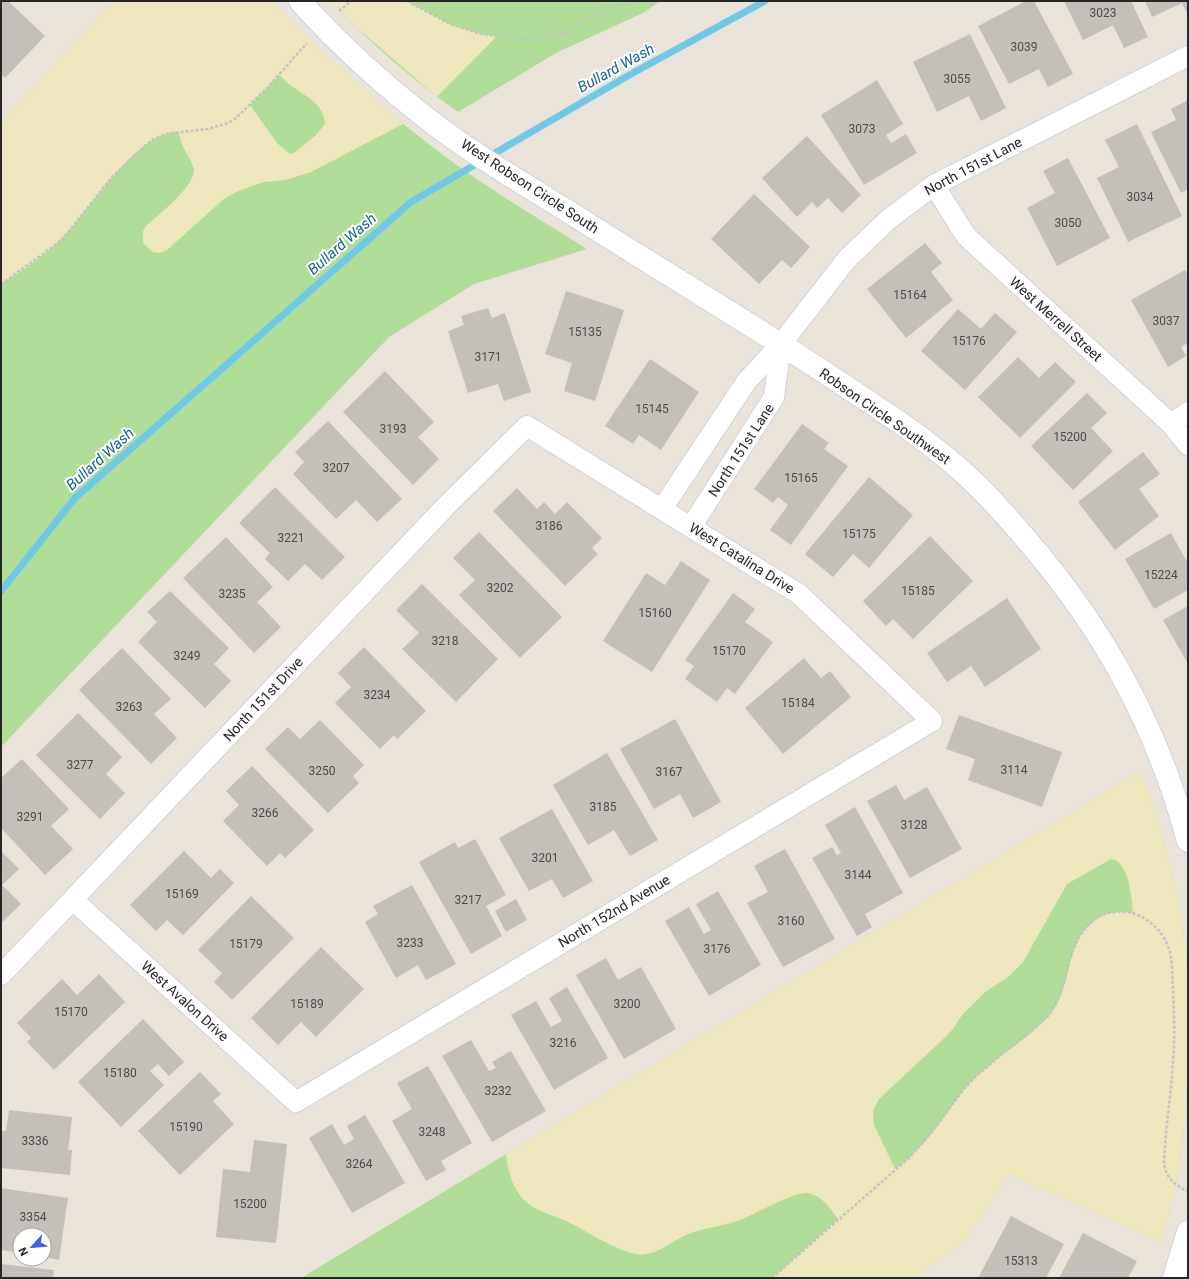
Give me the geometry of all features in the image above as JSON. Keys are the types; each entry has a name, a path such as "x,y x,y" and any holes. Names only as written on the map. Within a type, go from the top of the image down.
{"street":[{"name":"West Robson Circle South","path":"300,1 323,27 384,83 435,124 551,202 781,344"},
{"name":"North 151st Lane","path":"662,509 746,382 781,344 847,260 889,219 934,184 1188,56"},
{"name":"West Merrell Street","path":"934,184 966,236 1171,424 1188,445"},
{"name":"North 151st Lane","path":"691,527 774,397 781,344"},
{"name":"Robson Circle Southwest","path":"781,344 908,429 956,466 998,506 1040,555 1076,600 1131,691 1167,772 1188,841"},
{"path":"1171,424 1188,412"},
{"name":"West Catalina Drive","path":"527,426 799,594 932,721"},
{"name":"North 151st Drive","path":"1,975 446,506 527,426"},
{"name":"North 152nd Avenue","path":"296,1102 932,721"},
{"name":"West Avalon Drive","path":"73,900 296,1102"},
{"path":"1174,1278 1188,1232"}],"path":[{"path":"407,1 450,24 481,34 512,38 544,38 564,33 596,12 635,1"},
{"path":"1,284 58,243 112,177 152,140 165,134 208,129 228,123 235,119 266,89 323,27"},
{"path":"772,1278 909,1158 931,1133 964,1089 976,1076 1048,1016 1060,997 1078,938 1095,919 1105,914 1128,912 1138,915 1156,928 1168,945 1172,979 1174,1036 1164,1164 1168,1179 1173,1184 1188,1192"}],"green space":[{"path":"115,1 271,1 346,74 385,109 445,157 526,211 587,249 474,284 389,337 1,747 1,122"},
{"path":"330,1 660,1 645,12 556,53 458,112 424,87 392,60"},
{"path":"1140,771 1157,820 1172,873 1183,927 1188,979 1188,1066 1185,1117 1179,1166 1161,1242 1009,1174 966,1239 914,1278 301,1278"}],"sand":[{"path":"115,1 271,1 329,58 403,124 311,172 285,180 264,182 238,191 225,198 167,250 160,253 153,252 143,243 143,231 147,225 169,206 185,189 194,173 193,166 183,145 179,132 163,135 147,144 132,156 104,187 68,232 53,247 1,284 1,122","holes":["280,75 314,102 323,115 325,124 315,136 294,153 290,154 277,143 250,105"]},
{"path":"330,1 407,1 450,24 481,34 497,36 437,97 356,27"},
{"path":"1140,771 1157,820 1172,873 1183,927 1188,979 1188,1066 1185,1117 1179,1166 1161,1242 1009,1174 966,1239 914,1278 772,1278 838,1219 825,1203 816,1196 806,1193 792,1196 735,1222 691,1233 651,1253 638,1254 618,1248 568,1222 540,1211 530,1205 517,1191 514,1185 509,1173 506,1154","holes":["1111,859 1117,861 1126,873 1132,899 1133,913 1114,912 1102,916 1087,927 1075,946 1063,989 1054,1009 1047,1018 1029,1035 986,1068 972,1081 925,1141 908,1159 895,1169 874,1125 873,1111 879,1099 953,1029 962,1015 985,992 1008,977 1023,962 1067,884"]}],"building":[{"path":"1,1 8,1 45,36 5,78 1,74"},
{"path":"1026,1 1034,1 1073,74 1048,87 1039,69 1009,84 978,26"},
{"path":"1064,1 1131,1 1148,37 1124,48 1113,25 1083,40"},
{"path":"1145,1 1188,1 1188,15 1182,3 1152,17"},
{"path":"970,34 1006,108 981,121 969,96 937,112 913,62"},
{"path":"877,80 903,124 886,135 891,143 906,134 917,153 864,185 821,115"},
{"path":"1188,100 1188,189 1181,193 1151,132 1176,120 1171,109"},
{"path":"1137,124 1182,216 1128,242 1097,178 1119,167 1105,140"},
{"path":"807,136 861,195 842,213 828,198 817,208 812,202 797,217 762,178"},
{"path":"1068,158 1110,238 1057,266 1027,208 1055,193 1043,171"},
{"path":"754,194 810,247 791,268 782,260 759,284 711,239"},
{"path":"925,243 942,263 931,272 953,300 906,338 867,289"},
{"path":"1185,270 1188,276 1188,343 1181,347 1186,356 1168,367 1131,300"},
{"path":"566,291 624,310 595,401 564,391 572,363 545,354"},
{"path":"488,308 492,318 505,313 531,392 504,401 498,384 468,393 448,331 464,325 461,316"},
{"path":"958,309 981,329 995,313 1017,332 965,390 921,351"},
{"path":"1018,357 1039,378 1055,362 1076,382 1020,438 978,397"},
{"path":"650,359 699,392 661,450 639,435 633,444 605,426"},
{"path":"385,371 434,422 418,437 439,459 413,485 343,412"},
{"path":"1087,393 1107,413 1091,428 1113,451 1073,490 1031,446"},
{"path":"328,421 402,499 377,522 356,500 336,519 293,474 304,462 295,452"},
{"path":"802,424 829,443 824,449 848,466 791,545 770,530 788,505 778,497 773,503 754,489"},
{"path":"1143,452 1160,474 1139,489 1159,516 1115,550 1078,502"},
{"path":"869,477 913,515 869,568 853,554 833,577 805,554"},
{"path":"275,487 345,557 322,580 305,564 288,581 265,559 270,553 239,523"},
{"path":"517,488 537,509 544,502 555,514 567,502 602,538 592,548 598,554 565,586 493,511"},
{"path":"479,532 562,617 520,658 459,595 475,580 453,558"},
{"path":"1171,533 1186,560 1188,559 1188,590 1154,609 1125,559"},
{"path":"930,536 973,581 913,639 893,619 886,626 863,601"},
{"path":"226,537 273,587 257,602 281,627 254,653 183,578"},
{"path":"681,561 710,580 652,672 603,641 646,573 665,585"},
{"path":"422,584 498,659 456,702 402,649 419,633 396,610"},
{"path":"170,591 229,648 214,664 231,681 205,708 138,642 157,622 147,612"},
{"path":"733,593 755,609 745,622 773,642 735,694 727,688 717,702 685,679 694,666 685,660"},
{"path":"1007,598 1041,649 985,687 971,666 947,682 927,653"},
{"path":"1188,606 1188,664 1163,620"},
{"path":"364,647 426,711 397,739 394,735 380,749 335,703 351,687 338,673"},
{"path":"122,648 171,699 154,714 177,738 151,764 79,690"},
{"path":"804,658 821,678 830,671 851,697 783,754 745,708"},
{"path":"78,713 122,757 106,774 125,793 100,819 36,755"},
{"path":"959,715 1062,752 1042,807 968,780 975,759 946,749"},
{"path":"675,719 721,802 693,818 680,794 654,809 620,749"},
{"path":"320,720 364,765 353,776 359,783 328,813 265,749 288,727 300,739"},
{"path":"607,753 658,840 630,856 614,830 588,845 553,785"},
{"path":"22,759 69,809 51,826 73,849 45,875 1,828 1,778"},
{"path":"252,766 314,830 285,858 280,853 267,866 223,821 239,805 226,791"},
{"path":"896,785 904,800 927,787 962,849 910,878 867,801"},
{"path":"855,807 903,893 865,914 872,927 857,936 812,858 832,847 837,855 841,853 825,825"},
{"path":"552,809 593,881 563,898 552,879 529,891 499,838"},
{"path":"475,839 506,895 486,906 502,936 471,954 419,862 455,842 458,848"},
{"path":"785,849 835,939 783,967 747,903 768,892 754,866"},
{"path":"1,851 19,869 2,885 21,904 1,923"},
{"path":"184,851 211,878 220,869 234,883 183,935 167,920 156,931 130,905"},
{"path":"412,885 456,964 426,980 418,965 396,978 365,922 378,914 373,906"},
{"path":"718,891 761,965 709,996 665,921 689,907 704,934 711,930 696,904"},
{"path":"251,896 294,938 232,1000 214,982 222,973 198,950"},
{"path":"516,899 527,920 506,932 495,911"},
{"path":"321,947 364,989 316,1037 301,1022 278,1045 251,1018"},
{"path":"606,958 618,980 641,967 676,1029 624,1059 576,975"},
{"path":"99,974 125,1002 54,1070 27,1042 31,1038 17,1023 62,979 77,995"},
{"path":"567,987 608,1058 554,1090 511,1015 536,1001 551,1027 562,1021 549,998"},
{"path":"143,1019 184,1062 169,1076 158,1064 150,1071 164,1085 121,1127 78,1082"},
{"path":"471,1040 489,1071 496,1068 492,1062 511,1051 546,1111 492,1142 442,1056"},
{"path":"428,1066 472,1143 441,1161 446,1170 426,1181 392,1121 412,1109 397,1083"},
{"path":"200,1072 221,1094 213,1101 234,1124 180,1175 138,1131"},
{"path":"9,1110 72,1117 68,1150 72,1150 70,1175 1,1168 1,1131 6,1131"},
{"path":"365,1115 405,1183 352,1213 309,1138 332,1124 344,1145 354,1139 347,1126"},
{"path":"254,1140 287,1144 276,1243 216,1237 223,1169 250,1172"},
{"path":"1,1188 68,1198 59,1260 52,1259 52,1227 12,1227 12,1252 1,1250"},
{"path":"1011,1216 1064,1244 1046,1278 978,1278"},
{"path":"1083,1233 1137,1261 1128,1278 1059,1278"},
{"path":"1,1264 12,1265 12,1267 54,1270 53,1278 1,1278"}],"waterway":[{"name":"Bullard Wash","path":"1,591 75,498 411,202 631,74 765,1"}]}
